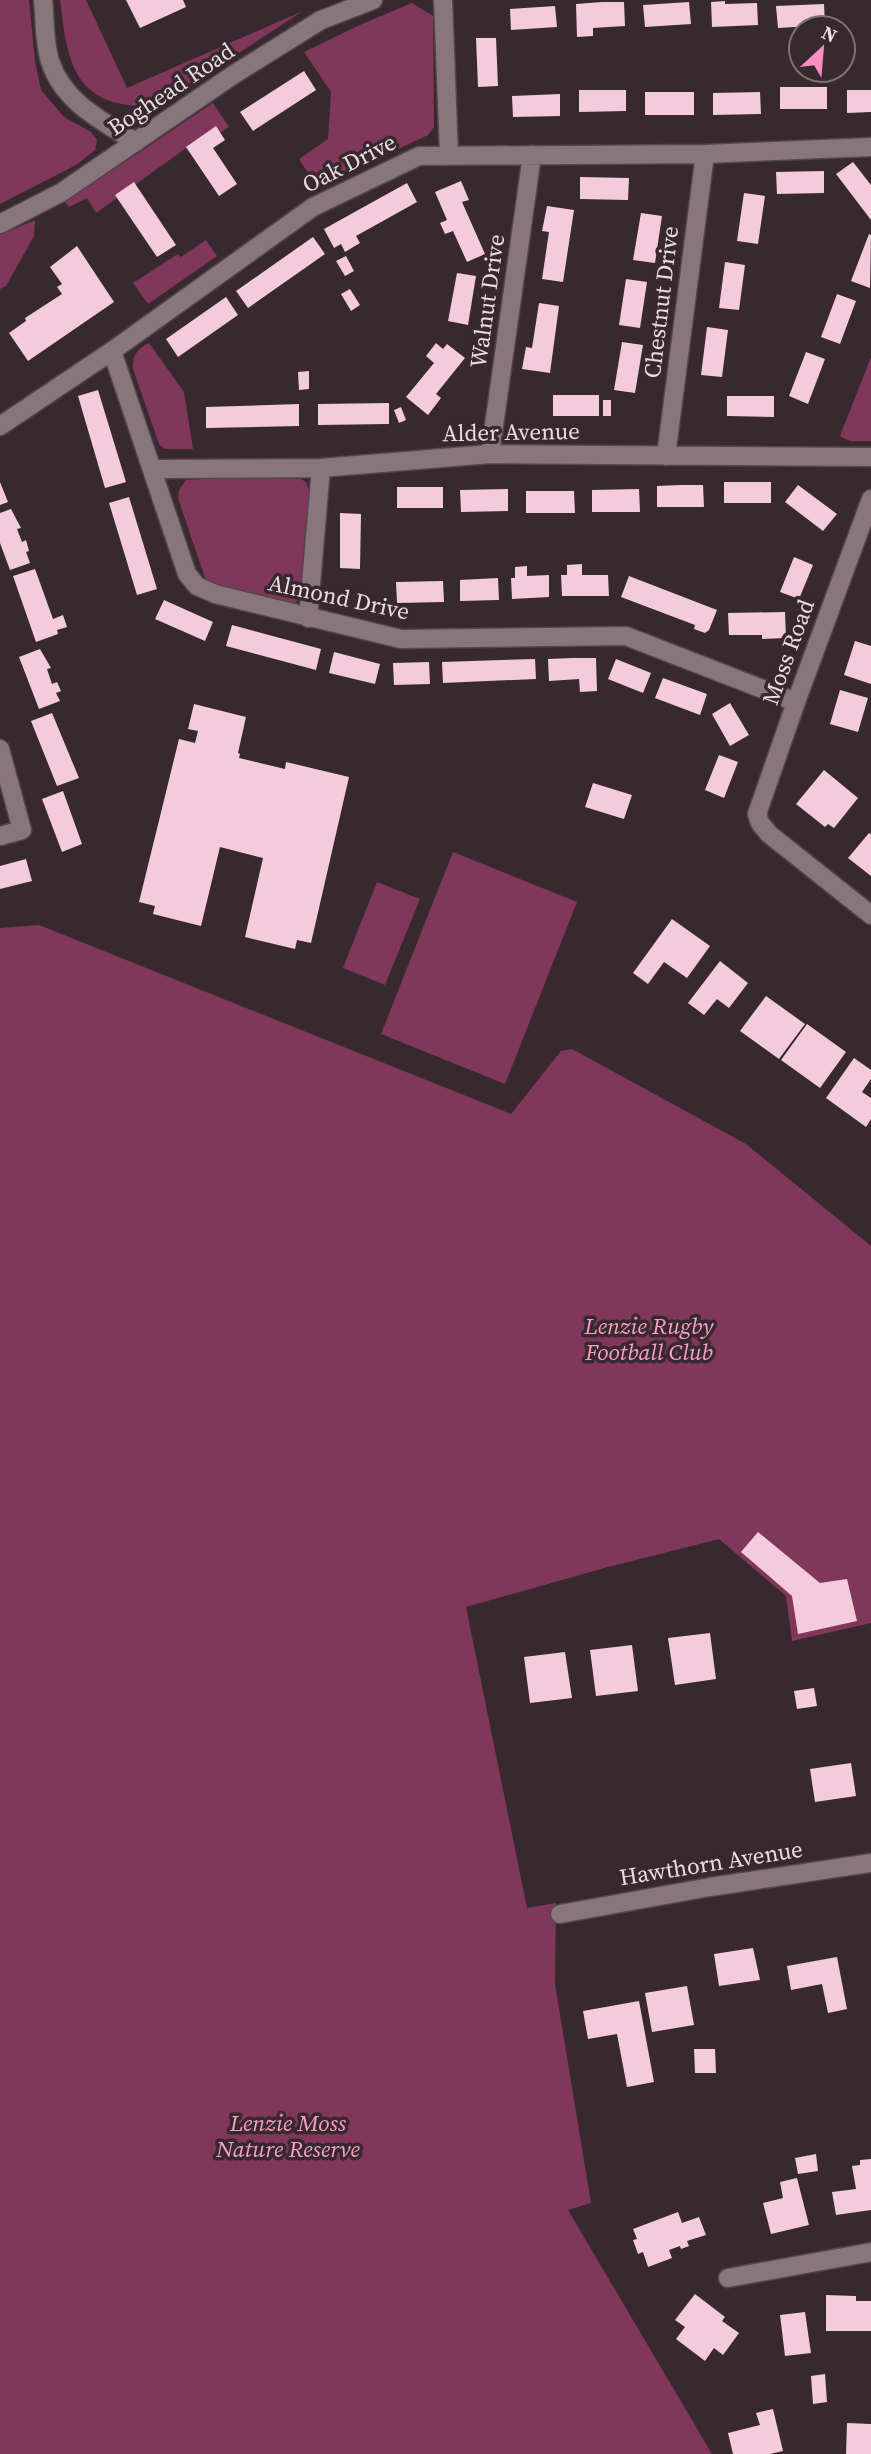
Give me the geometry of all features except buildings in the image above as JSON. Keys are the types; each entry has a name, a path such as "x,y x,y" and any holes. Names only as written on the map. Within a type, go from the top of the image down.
{"street":[{"path":"43,0 49,59 62,88 87,111 136,142"},
{"name":"Boghead Road","path":"0,224 62,192 233,75 321,20 373,0"},
{"path":"443,0 449,155"},
{"name":"Oak Drive","path":"0,426 113,351 313,207 419,156 705,154 871,147"},
{"name":"Chestnut Drive","path":"666,456 705,154"},
{"name":"Walnut Drive","path":"490,454 532,155"},
{"name":"Almond Drive","path":"113,351 187,574 197,586 215,594 401,639 626,636 796,702"},
{"name":"Alder Avenue","path":"153,469 321,468 490,454 871,457"},
{"path":"308,618 321,468"},
{"name":"Moss Road","path":"871,499 757,814 769,834 871,915"},
{"path":"0,749 22,830 0,836"},
{"name":"Hawthorn Avenue","path":"560,1914 710,1887 871,1863"},
{"path":"728,2278 871,2252"}],"green space":[{"path":"0,0 29,0 35,61 41,90 64,117 91,132 97,140 95,150 76,165 0,204"},
{"path":"60,0 86,0 127,88 303,11 165,101 139,106 104,99 80,79 68,50"},
{"path":"412,3 433,16 434,127 428,135 317,187 299,159 328,139 331,92 304,52"},
{"path":"213,103 229,127 190,152 186,148 96,213 87,198 69,207 65,202"},
{"path":"35,220 34,236 6,286 0,289 0,235"},
{"path":"206,240 217,256 148,304 133,283 178,254 181,257"},
{"path":"149,343 184,392 193,449 165,449 159,444 133,369 136,353"},
{"path":"871,357 871,441 850,441 840,436"},
{"path":"292,474 306,482 311,496 301,598 293,605 216,586 205,578 178,498 179,490 186,480"},
{"path":"453,852 577,902 505,1084 381,1034"},
{"path":"377,882 420,899 385,985 343,968"},
{"name":"Lenzie Moss Nature Reserve","path":"39,925 511,1114 561,1051 572,1049 746,1144 871,1246 871,1623 792,1641 786,1596 719,1539 466,1607 527,1908 556,1903 555,1984 591,2203 568,2210 712,2454 0,2454 0,928"}],"park label":[{"name":"Lenzie Rugby Football Club","path":"649,1339"}]}
